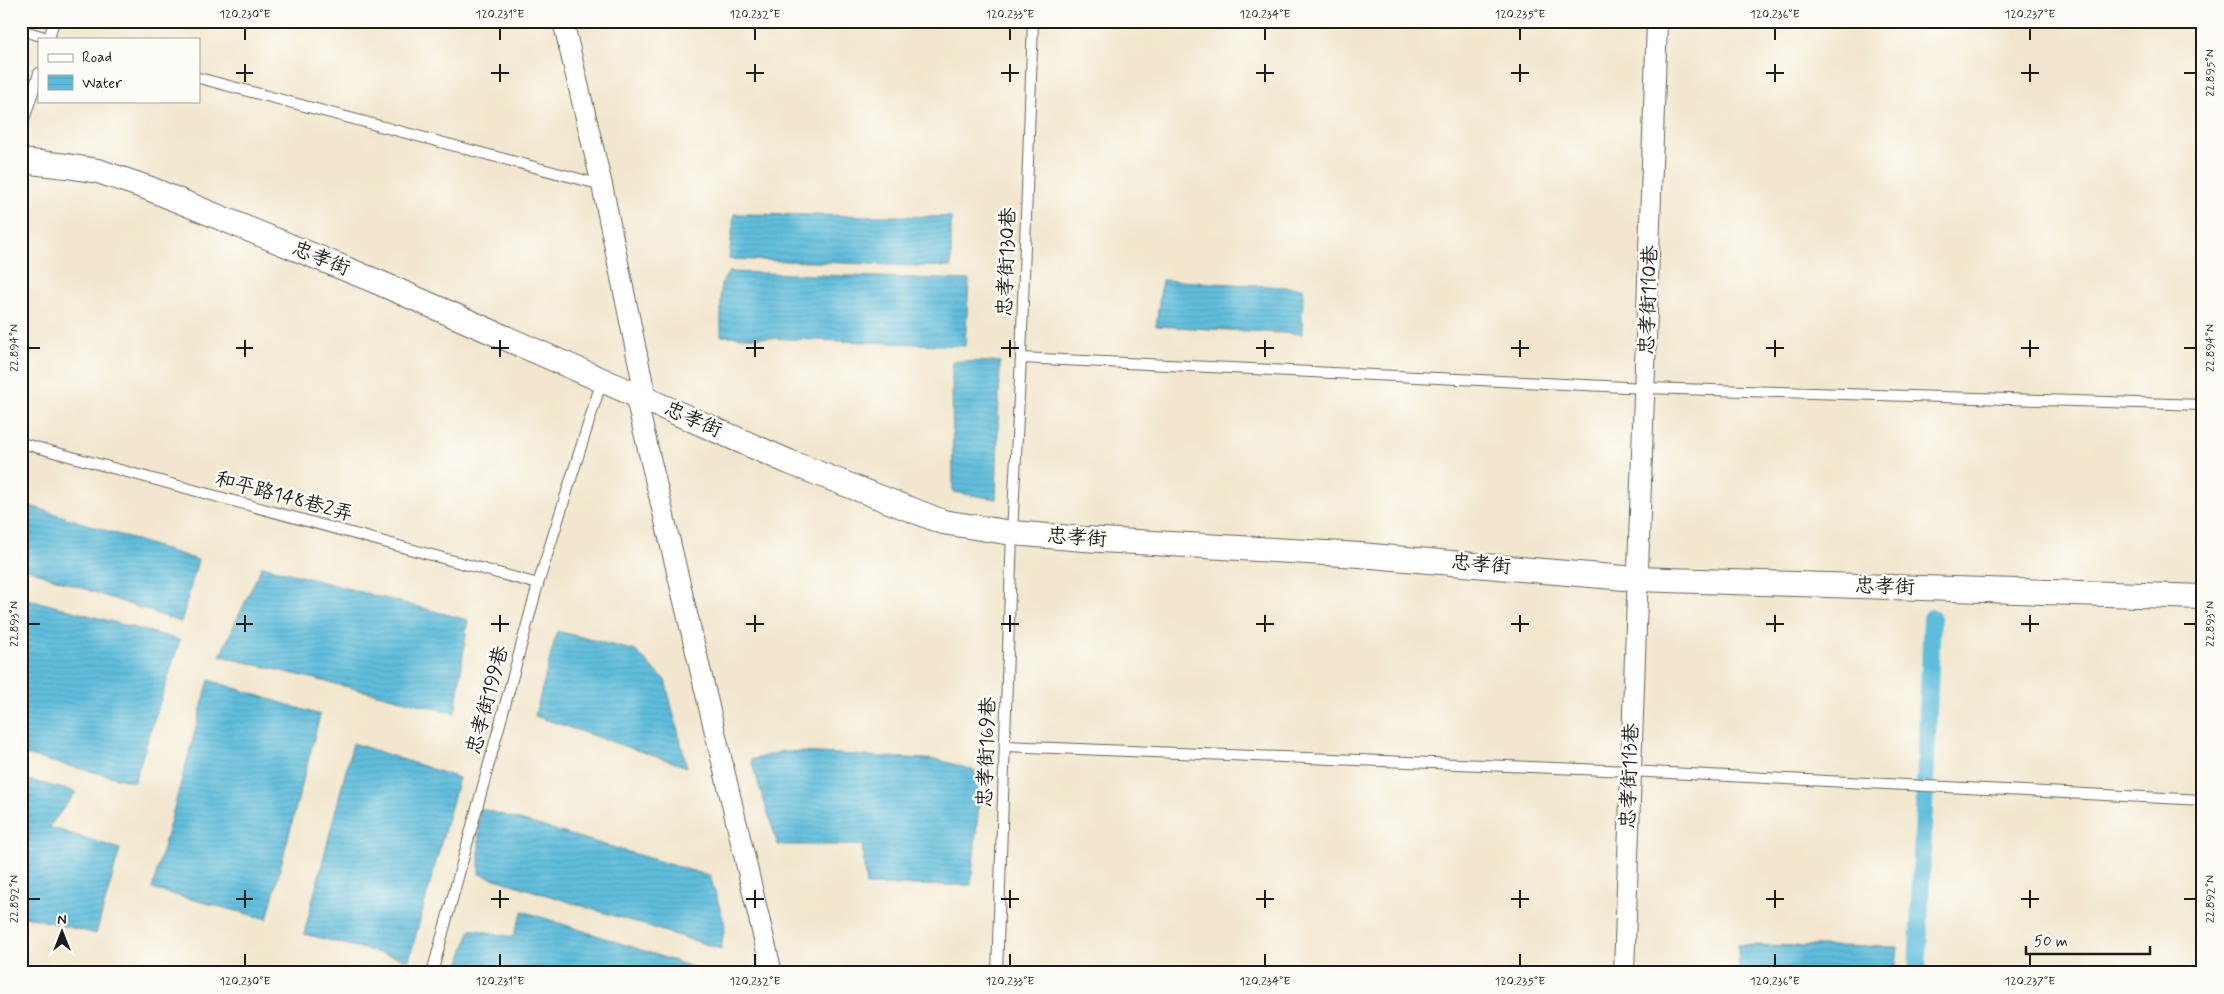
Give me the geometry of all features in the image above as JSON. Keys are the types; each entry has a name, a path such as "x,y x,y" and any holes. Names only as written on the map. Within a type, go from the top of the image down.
{"street":[{"path":"563,21 602,185 641,396 772,973"},
{"name":"忠孝街110巷","path":"1636,579 1646,388 1657,21"},
{"name":"忠孝街","path":"21,161 98,171 148,188 380,284 789,462 922,516 942,522 1012,533 1084,540 1360,555 1636,579 2203,597"},
{"name":"忠孝街113巷","path":"1624,973 1636,579"}],"lane":[{"path":"50,38 54,21"},
{"name":"忠孝街130巷","path":"1012,533 1021,358 1033,21"},
{"path":"21,30 47,38"},
{"path":"21,129 38,75"},
{"path":"200,78 602,185"},
{"path":"1021,358 1646,388 2203,405"},
{"name":"忠孝街199巷","path":"432,973 538,584 602,380"},
{"name":"和平路148巷2弄","path":"21,443 538,584"},
{"name":"忠孝街169巷","path":"997,973 1012,533"},
{"path":"1004,746 1630,771 2203,800"}],"water":[{"path":"734,214 951,217 951,267 729,259"},
{"path":"729,272 969,280 965,346 721,336 721,284"},
{"path":"1162,280 1303,288 1302,334 1156,326"},
{"path":"952,361 1000,362 996,499 953,492"},
{"path":"21,503 198,560 181,622 21,567"},
{"path":"262,566 468,620 455,713 220,656"},
{"path":"21,597 180,640 134,782 21,754"},
{"path":"557,631 636,651 665,680 687,767 535,716"},
{"path":"209,680 320,715 267,919 152,889"},
{"path":"353,743 459,778 409,960 304,934"},
{"path":"783,751 940,760 982,773 971,885 866,885 862,845 778,845 751,760"},
{"path":"21,778 76,792 49,827 120,849 96,934 21,915"},
{"path":"479,808 710,876 725,925 721,949 479,874"},
{"path":"523,911 711,973 456,973 471,929 513,937"},
{"path":"1738,945 1898,947 1895,973 1739,973"}],"waterway":[{"path":"1917,973 1932,618"}]}
